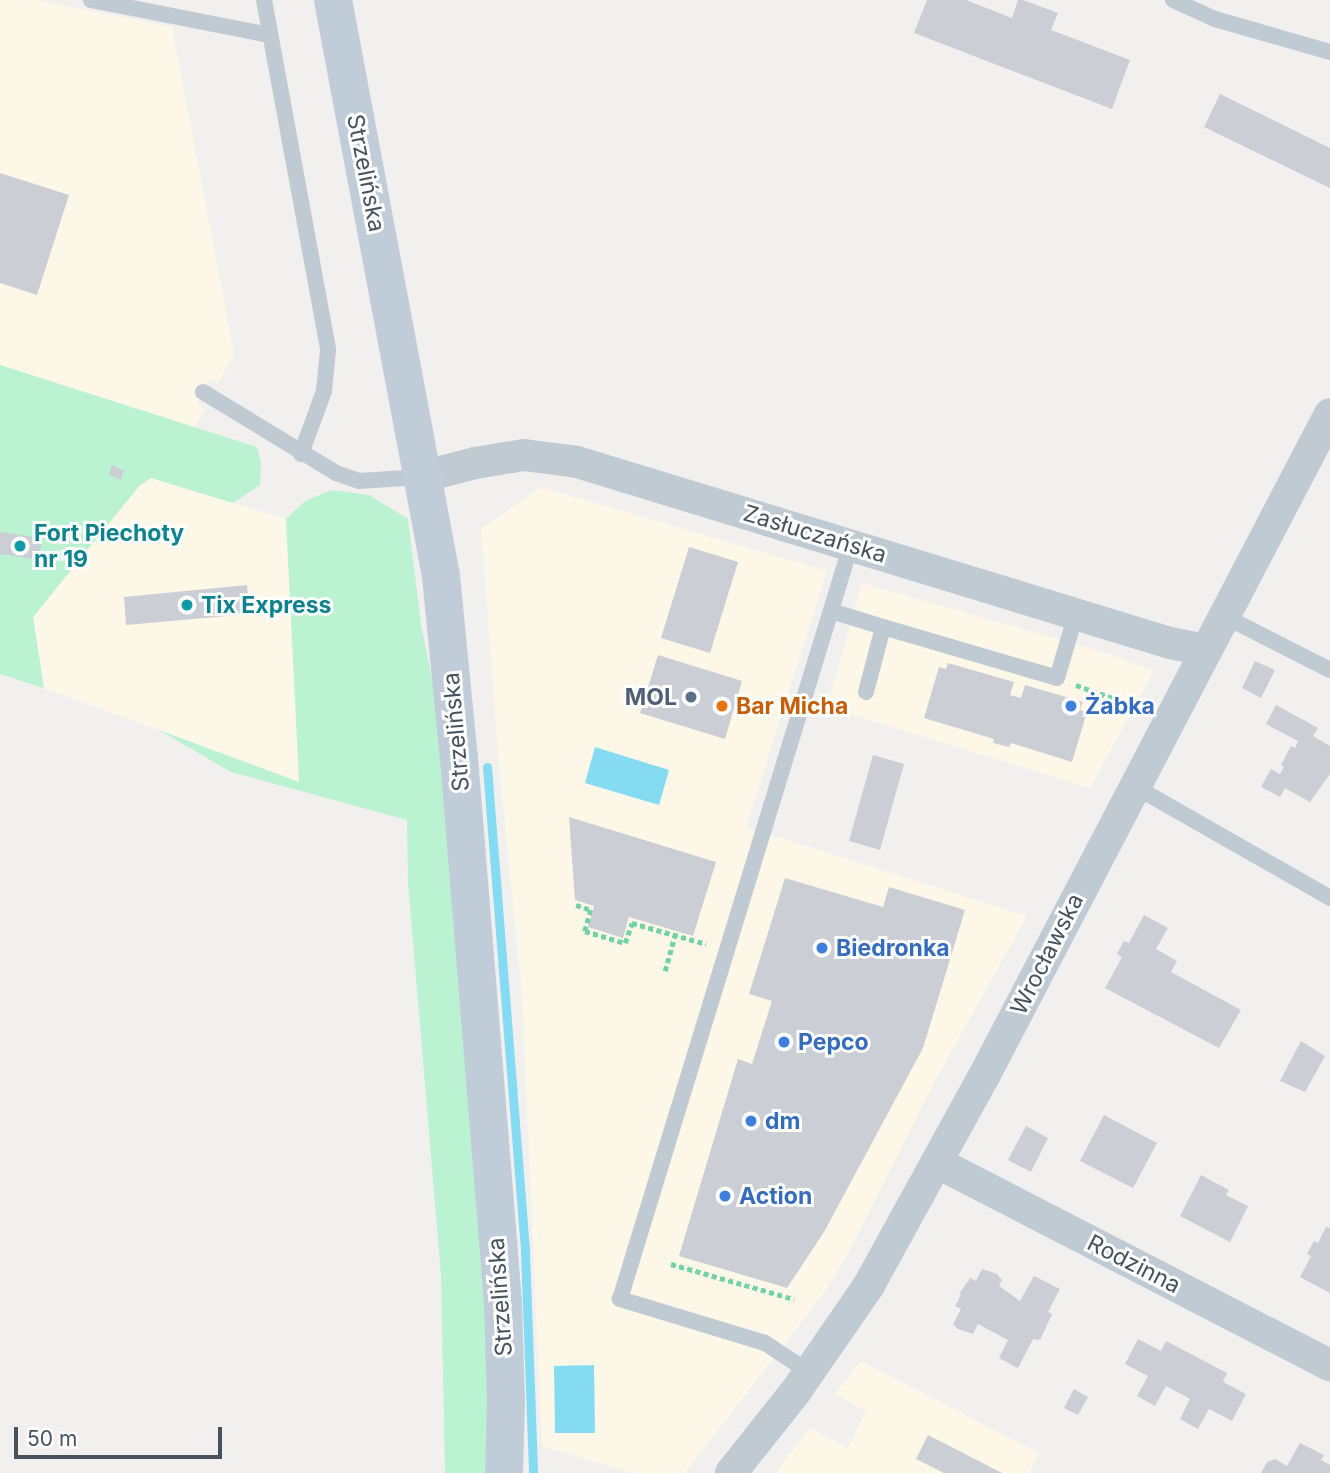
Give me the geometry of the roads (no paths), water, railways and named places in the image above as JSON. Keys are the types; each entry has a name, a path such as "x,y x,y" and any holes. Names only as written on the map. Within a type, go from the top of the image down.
{"main road":[{"name":"Strzelińska","path":"332,0 441,576 459,758 503,1302 506,1401 504,1473"}],"street":[{"name":"Wrocławska","path":"731,1473 809,1372 869,1285 938,1163 1330,414"},
{"name":"Zasłuczańska","path":"421,477 475,463 524,455 577,462 1076,614 1205,650"},
{"name":"Rodzinna","path":"938,1163 1330,1365"}],"lane":[{"path":"91,0 269,34"},
{"path":"264,0 328,350 324,391 301,454"},
{"path":"1173,0 1215,19 1330,52"},
{"path":"203,392 336,473 359,481 421,477"},
{"path":"809,1372 765,1343 620,1299 851,545"},
{"path":"831,611 1057,678 1076,614"},
{"path":"1224,616 1330,670"},
{"path":"866,692 883,627"},
{"path":"1134,786 1330,898"}],"water":[{"path":"595,747 669,770 659,805 585,783"},
{"path":"594,1365 595,1433 555,1433 554,1366"}],"waterway":[{"path":"487,767 525,1252 533,1473"}],"place":[{"name":"Fort Piechoty nr 19","path":"20,546"},
{"name":"Tix Express","path":"187,605"},
{"name":"MOL","path":"691,697"},
{"name":"Bar Micha","path":"722,706"},
{"name":"Żabka","path":"1071,706"},
{"name":"Biedronka","path":"822,948"},
{"name":"Pepco","path":"784,1042"},
{"name":"dm","path":"751,1121"},
{"name":"Action","path":"725,1196"}]}
